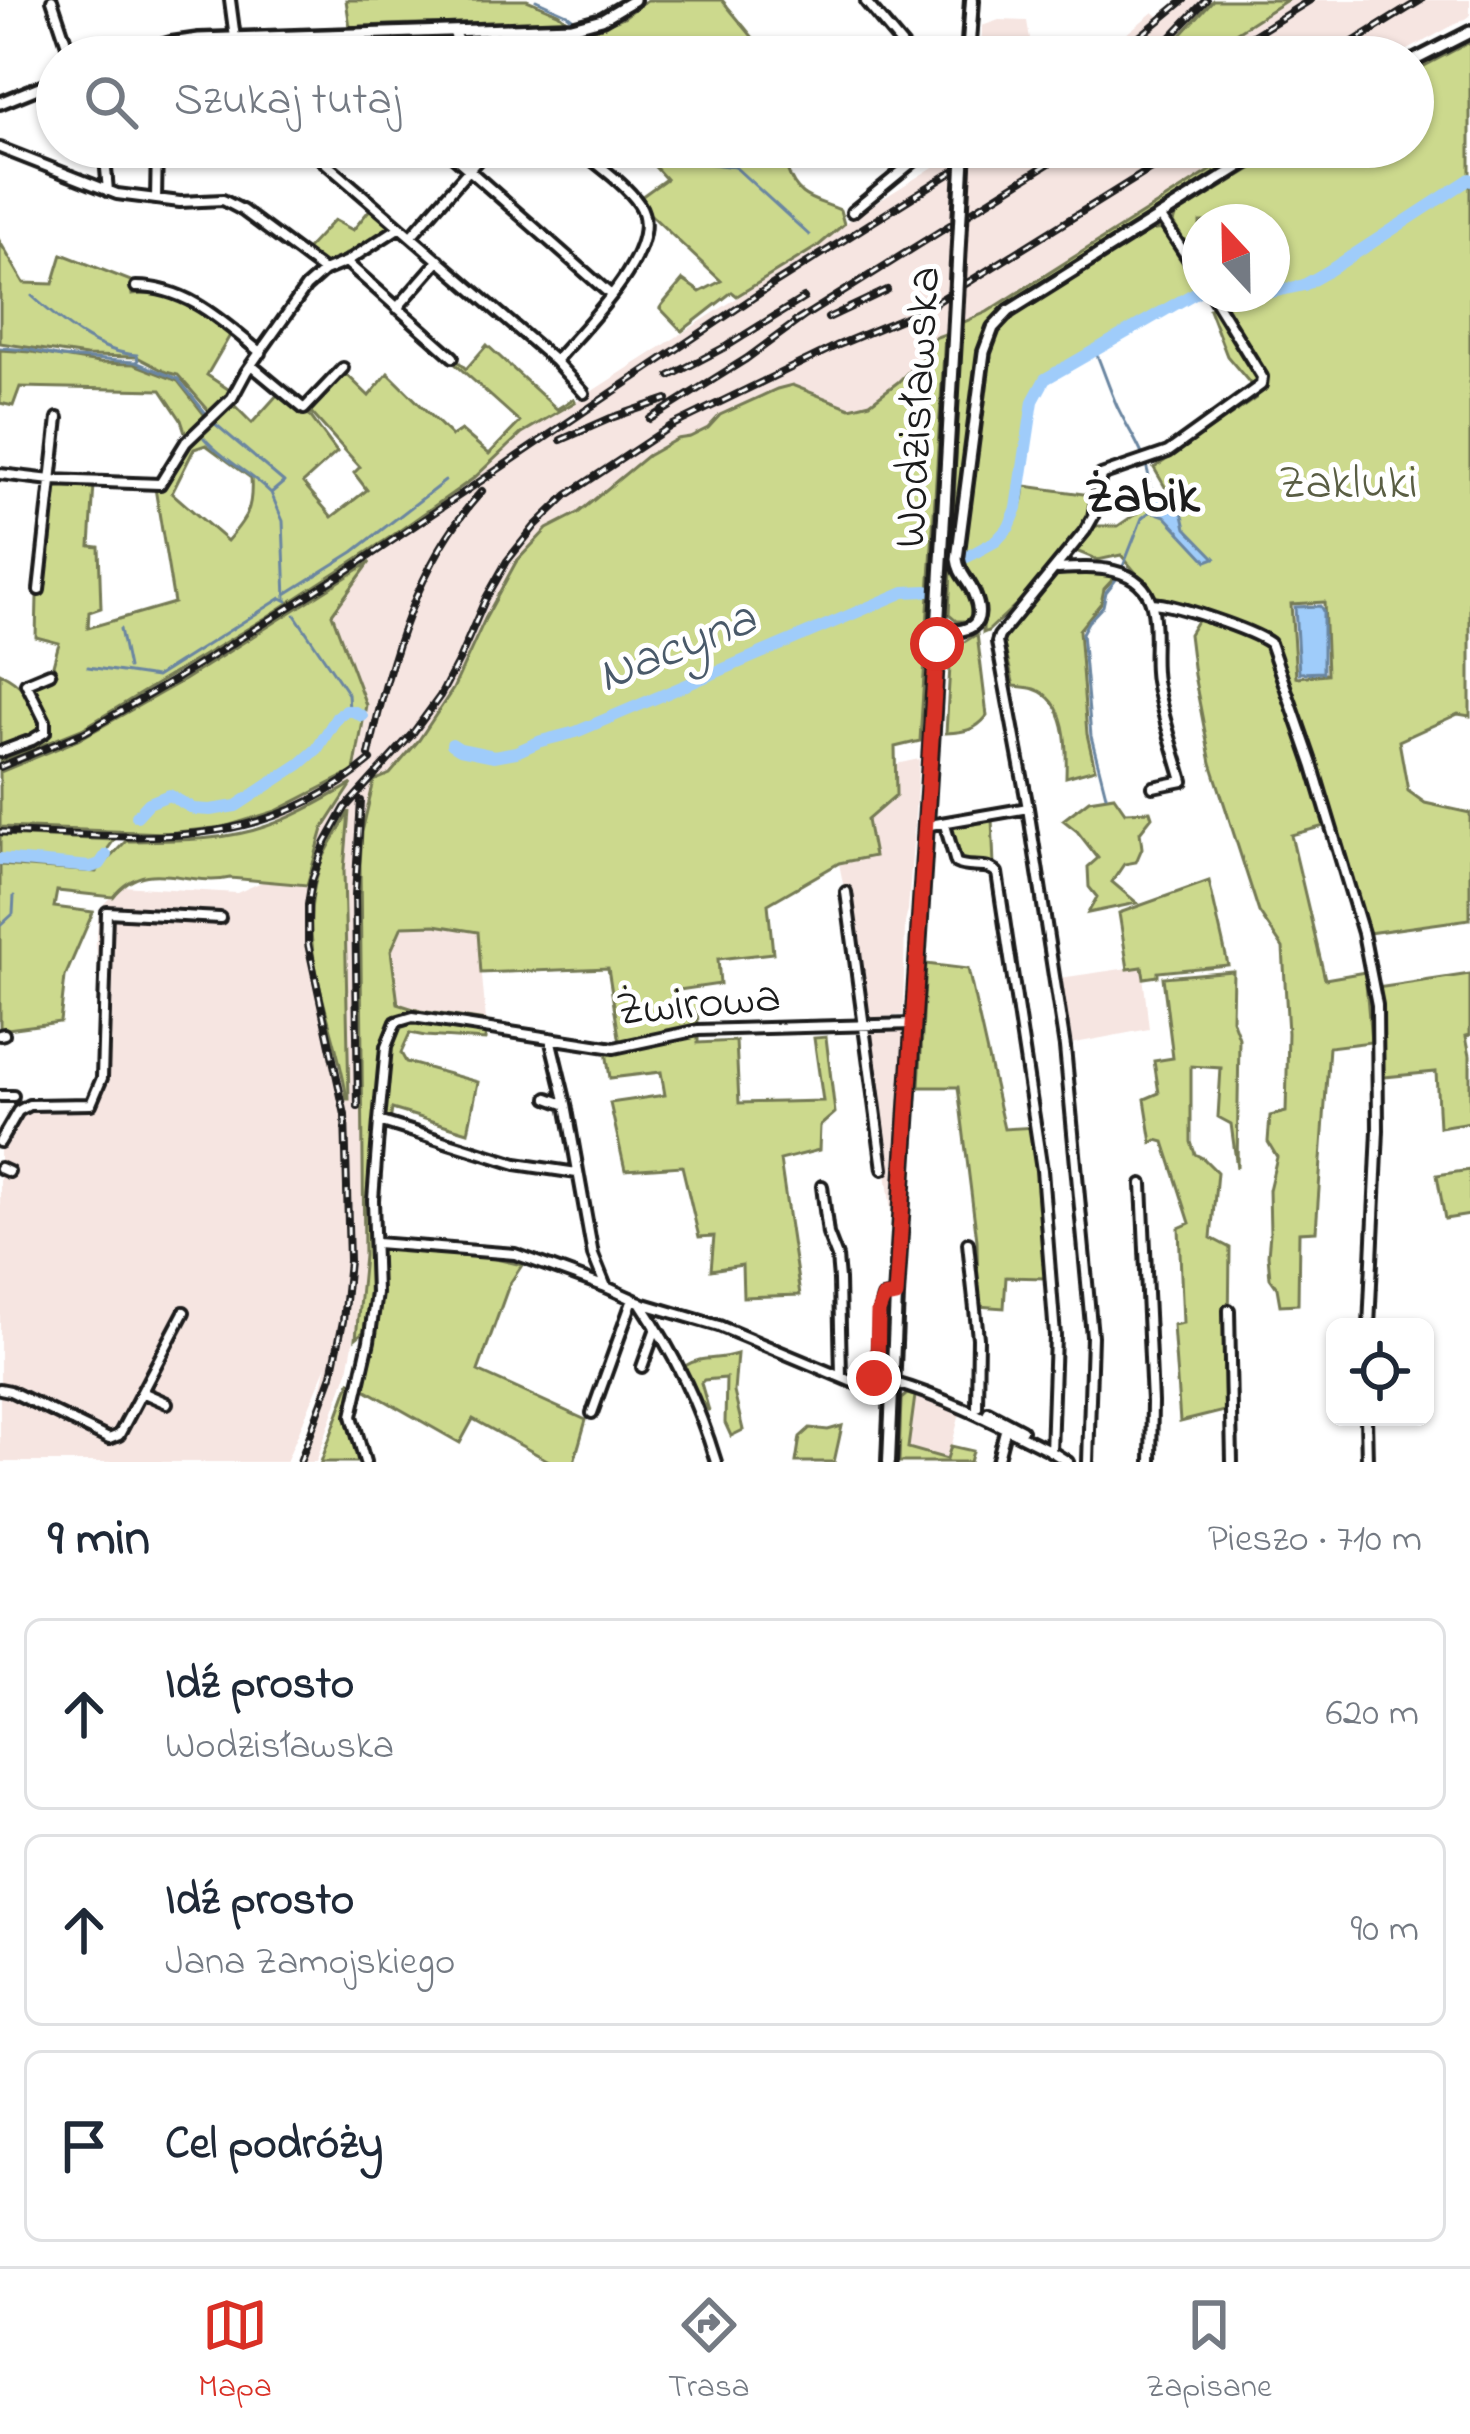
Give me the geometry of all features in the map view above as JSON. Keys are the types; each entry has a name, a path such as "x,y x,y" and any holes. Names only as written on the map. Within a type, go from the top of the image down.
{"main road":[{"path":"969,36 971,0"},
{"name":"Wodzisławska","path":"889,1462 963,168"},
{"path":"937,649 953,632"}],"street":[{"path":"52,0 64,36"},
{"path":"230,0 235,36"},
{"path":"323,36 572,27 602,19 634,0"},
{"path":"864,1 894,36"},
{"path":"453,32 455,36"},
{"path":"1434,50 1470,32"},
{"path":"0,104 36,89"},
{"path":"0,148 36,162"},
{"path":"51,168 108,190 156,199 223,200 324,272"},
{"path":"106,168 108,190"},
{"path":"156,199 157,168"},
{"path":"332,168 555,361 584,393"},
{"path":"467,168 611,295"},
{"path":"555,361 627,274 640,247 644,214 633,197 600,168"},
{"path":"852,212 905,168"},
{"path":"938,632 971,629 977,615 975,596 959,572 957,558 984,352 991,333 1009,311 1237,168"},
{"path":"412,236 469,170"},
{"path":"1160,216 1182,250"},
{"path":"0,474 160,484 186,442 232,398 305,287 400,226"},
{"path":"396,308 439,260"},
{"path":"346,262 453,357"},
{"path":"136,287 175,292 208,310 261,352"},
{"path":"1088,1462 1092,1336 1065,1047 997,642 1093,518 1101,475 1156,458 1261,385 1262,377 1222,312"},
{"path":"251,365 304,409 343,368"},
{"path":"39,590 58,418"},
{"path":"1070,553 1085,568"},
{"path":"1055,569 1123,573 1137,579 1152,603 1156,678 1183,781 1153,787"},
{"path":"1152,603 1245,630 1270,643 1328,816 1363,933 1378,1013 1369,1318"},
{"path":"939,608 953,632"},
{"path":"0,752 40,737 47,728 23,683 50,673"},
{"path":"924,826 1028,808"},
{"path":"945,824 956,863 993,868 997,873 1037,1126 1055,1336 1052,1454"},
{"path":"846,892 883,1169"},
{"path":"0,1142 18,1112 28,1105 91,1105 102,1078 107,912 220,918"},
{"name":"Żwirowa","path":"379,1121 386,1047 396,1022 413,1017 614,1048 698,1030 913,1024"},
{"path":"550,1038 593,1255 606,1287"},
{"path":"0,1096 13,1096"},
{"path":"548,1098 566,1104"},
{"path":"365,1462 352,1416 376,1293 373,1200 379,1121 516,1164 577,1173"},
{"path":"1142,1184 1151,1462"},
{"path":"822,1186 828,1234 837,1257 841,1376"},
{"path":"376,1243 515,1254 637,1301 719,1326 863,1384 877,1370 878,1312 883,1298 896,1296"},
{"path":"968,1243 978,1338 977,1407"},
{"path":"637,1301 676,1358 701,1412 716,1462"},
{"path":"592,1413 637,1301"},
{"path":"1229,1310 1232,1462"},
{"path":"0,1389 109,1438 119,1435 184,1312"},
{"path":"642,1367 656,1326"},
{"path":"892,1382 977,1407 1013,1425 1052,1454"},
{"path":"142,1392 167,1403"},
{"path":"943,1398 1068,1462"},
{"path":"1366,1426 1367,1462"},
{"path":"997,1462 1006,1427"}],"shaded area":[{"path":"1178,0 1213,0 1180,36 1124,36 1153,12 1158,16"},
{"path":"1287,0 1470,0 1470,16 1433,36 1231,36"},
{"path":"999,20 1027,21 1030,36 982,36 982,26"},
{"path":"932,168 1215,168 987,312 934,338 925,355 870,403 850,408 792,385 777,389 647,456 578,513 547,529 516,562 453,689 419,740 390,774 374,781 372,763 360,865 362,1295 348,1371 316,1462 296,1462 327,1365 286,1462 0,1462 0,1146 23,1108 90,1106 106,1081 96,944 99,909 121,886 237,893 264,881 308,885 323,829 350,787 297,814 278,820 276,811 355,769 366,705 332,614 369,562 362,554 474,478 522,433 818,246 849,220","holes":["348,815 344,870 349,1098 318,980 311,924 319,868"]},
{"path":"919,759 905,923 903,1015 869,1019 839,863 874,856 867,820 896,795 896,764"},
{"path":"402,926 478,932 486,1020 398,1004 391,951"},
{"path":"1142,966 1149,1029 1070,1044 1060,978"},
{"path":"906,1030 893,1227 868,1031"},
{"path":"915,1396 961,1410 948,1459 908,1448"}],"green space":[{"path":"346,0 527,0 569,22 350,27"},
{"path":"647,0 722,0 752,36 556,36 581,34 624,17"},
{"path":"1213,0 1287,0 1231,36 1180,36"},
{"name":"Zakluki","path":"1470,42 1470,716 1458,714 1399,741 1408,791 1425,803 1470,813 1470,919 1368,933 1335,823 1291,835 1325,979 1365,972 1371,1042 1329,1047 1316,1231 1299,1232 1298,1304 1280,1305 1268,1255 1269,1190 1277,1157 1268,1142 1270,1116 1286,1112 1283,948 1259,912 1211,763 1189,634 1198,612 1158,599 1121,555 1098,560 1076,551 1095,526 1118,526 1168,492 1154,468 1256,398 1227,356 1210,312 1290,312 1290,204 1194,204 1253,168 1434,168 1434,61","holes":["1324,602 1327,674 1296,677 1291,604"]},
{"path":"656,168 788,168 801,192 840,210 844,224 818,246 737,296 732,292 682,331 662,305 683,280 700,292 721,281 650,214 641,197 666,179"},
{"path":"1215,168 1232,168 991,326 983,340 953,569 970,593 972,615 956,621 949,615 962,323 987,312"},
{"path":"371,208 395,227 327,268 305,251 334,220 353,230"},
{"path":"1182,212 1182,237 1173,223"},
{"path":"1164,229 1182,258 1182,297 1165,307 1168,311 1045,381 1038,393 1017,514 994,540 964,556 986,373 999,326 1147,231"},
{"path":"0,242 24,283 53,284 62,254 131,281 132,295 175,297 197,307 232,332 207,375 231,391 210,412 178,375 137,357 86,356 0,343"},
{"path":"945,334 920,741 895,747 896,795 867,820 874,856 839,863 768,904 773,953 718,959 720,984 672,991 674,1003 697,1002 698,1025 620,1043 608,968 481,973 478,932 402,926 391,951 398,1004 486,1021 485,1040 410,1033 401,1053 406,1062 478,1082 468,1132 392,1109 390,1122 376,1122 369,1195 372,1247 367,1329 356,1338 364,1256 360,865 374,781 390,774 419,740 453,689 516,562 547,529 578,513 647,456 777,389 792,385 850,408 870,403 924,356 934,338"},
{"path":"487,345 557,409 575,402 522,433 474,478 392,536 267,617 82,729 0,762 0,754 43,739 50,728 31,686 57,673 53,665 59,643 36,637 37,597 44,584 54,484 94,485 90,546 99,547 101,608 89,612 88,628 174,603 155,488 163,485 191,442 232,403 252,423 279,393 308,413 337,452 303,483 332,517 367,490 354,473 360,467 309,410 343,371 369,396 388,373 452,436 461,430 489,454 520,422 454,363 457,360 466,369","holes":["206,445 251,478 247,512 227,541 172,493 194,449"]},
{"path":"0,350 134,364 178,381 207,418 188,437 161,390 20,387 13,406 0,403"},
{"path":"1025,486 1091,495 1090,517 1045,577 983,633 982,600 963,563 1006,534 1019,514"},
{"path":"370,562 332,614 366,705 354,771 276,811 224,827 167,833 0,827 0,772 78,740 184,680"},
{"path":"1055,574 1115,577 1079,630 1087,734 1095,769 1066,777 1059,714 1045,695 1014,686 1003,640"},
{"path":"977,634 987,716 969,730 946,733 951,650"},
{"path":"0,673 23,689 43,728 38,735 0,748"},
{"path":"352,784 323,829 307,885 154,875 126,884 113,897 57,891 54,907 93,912 65,977 60,1022 0,1030 0,865 96,872 126,841 197,839 250,831 289,817"},
{"path":"1114,796 1125,812 1150,811 1152,817 1140,832 1142,848 1136,862 1124,864 1112,882 1137,903 1088,913 1097,897 1089,887 1088,867 1098,858 1063,820 1089,800"},
{"path":"349,811 344,870 347,1099 319,985 311,927 319,869"},
{"path":"992,819 994,865 961,864 948,827"},
{"path":"0,835 114,840 99,861 90,864 0,857"},
{"path":"1209,881 1228,965 1158,972 1158,976 1144,978 1142,967 1128,969 1119,913"},
{"path":"926,964 968,969 1004,1129 1035,1127 1045,1278 1006,1277 1004,1308 978,1306 977,1240 958,1087 919,1087"},
{"path":"1233,971 1232,1019 1239,1038 1237,1168 1231,1124 1218,1117 1221,1068 1191,1066 1191,1142 1195,1154 1217,1172 1211,1238 1230,1248 1228,1410 1180,1422 1173,1325 1183,1323 1179,1228 1190,1223 1164,1142 1152,1143 1145,1099 1159,1093 1154,1061 1173,1058 1163,977"},
{"path":"1470,974 1470,1035 1466,1036 1470,1122 1439,1127 1436,1072 1384,1077 1377,988"},
{"path":"698,1033 698,1043 736,1041 739,1103 823,1101 814,1038 826,1037 835,1113 820,1126 819,1150 780,1160 800,1295 743,1297 742,1265 711,1270 714,1236 699,1237 682,1166 625,1170 610,1103 665,1095 661,1072 610,1078 606,1051"},
{"path":"1470,1170 1470,1215 1445,1219 1437,1175"},
{"path":"379,1248 487,1257 522,1265 509,1285 478,1371 586,1420 574,1462 551,1462 473,1419 460,1443 363,1388 376,1318"},
{"path":"737,1354 734,1392 743,1430 731,1436 725,1423 726,1378 701,1383 709,1411 695,1394 685,1366"},
{"path":"350,1382 355,1384 348,1425 363,1462 321,1462"},
{"path":"907,1394 915,1396 908,1448 947,1459 951,1446 973,1451 970,1462 899,1462 901,1399"},
{"path":"842,1426 834,1462 796,1462 800,1437 810,1428"}],"water":[{"path":"1150,488 1173,497 1186,528 1215,558 1207,561 1165,516 1151,511"},
{"path":"1320,606 1323,672 1299,673 1295,607"}],"waterway":[{"path":"536,0 572,18"},
{"path":"736,168 809,235"},
{"name":"Nacyna","path":"1290,288 1327,272 1470,179"},
{"path":"32,296 80,334 107,348 137,355 138,362"},
{"name":"Nacyna","path":"967,557 996,541 1009,527 1017,508 1033,401 1045,379 1182,300"},
{"path":"0,348 135,362 178,379 208,416"},
{"path":"1095,350 1143,455 1150,488"},
{"path":"213,422 284,482 271,493 283,521 286,599"},
{"path":"204,438 271,493"},
{"path":"286,594 353,552 445,481"},
{"path":"1122,569 1142,518 1151,511"},
{"path":"1106,795 1091,736 1082,633 1118,577"},
{"name":"Nacyna","path":"452,744 494,756 516,752 576,732 904,592 927,591"},
{"path":"88,667 156,677 281,598 287,601"},
{"path":"295,615 348,694 349,710"},
{"path":"120,629 128,668"},
{"name":"Nacyna","path":"137,816 149,803 169,795 194,809 236,806 300,764 317,749 337,717 346,711 362,716"},
{"name":"Nacyna","path":"0,859 91,867 106,855"},
{"path":"0,926 13,914 14,896"}],"railway":[{"path":"1140,36 1184,0"},
{"path":"1172,36 1206,0"},
{"path":"1253,36 1310,0"},
{"path":"1363,36 1421,0"},
{"path":"0,767 85,732 174,680 344,573 769,287 959,168"},
{"path":"795,322 1041,168"},
{"path":"300,1462 332,1375 349,1261 345,1115 308,944 312,880 345,808 440,696 507,561 567,495 671,426 927,308 1152,168"},
{"path":"828,318 887,290"},
{"path":"670,376 804,298"},
{"path":"650,419 806,315"},
{"path":"561,440 667,399"},
{"path":"369,755 396,649 423,581 482,491"},
{"path":"0,832 148,836 240,826 285,812 328,791 371,760"},
{"path":"358,1107 355,895 361,801"}],"district":[{"name":"Żabik","path":"1142,493"}],"route":[{"path":"874,1378 878,1312 883,1298 896,1296 937,644"}]}
